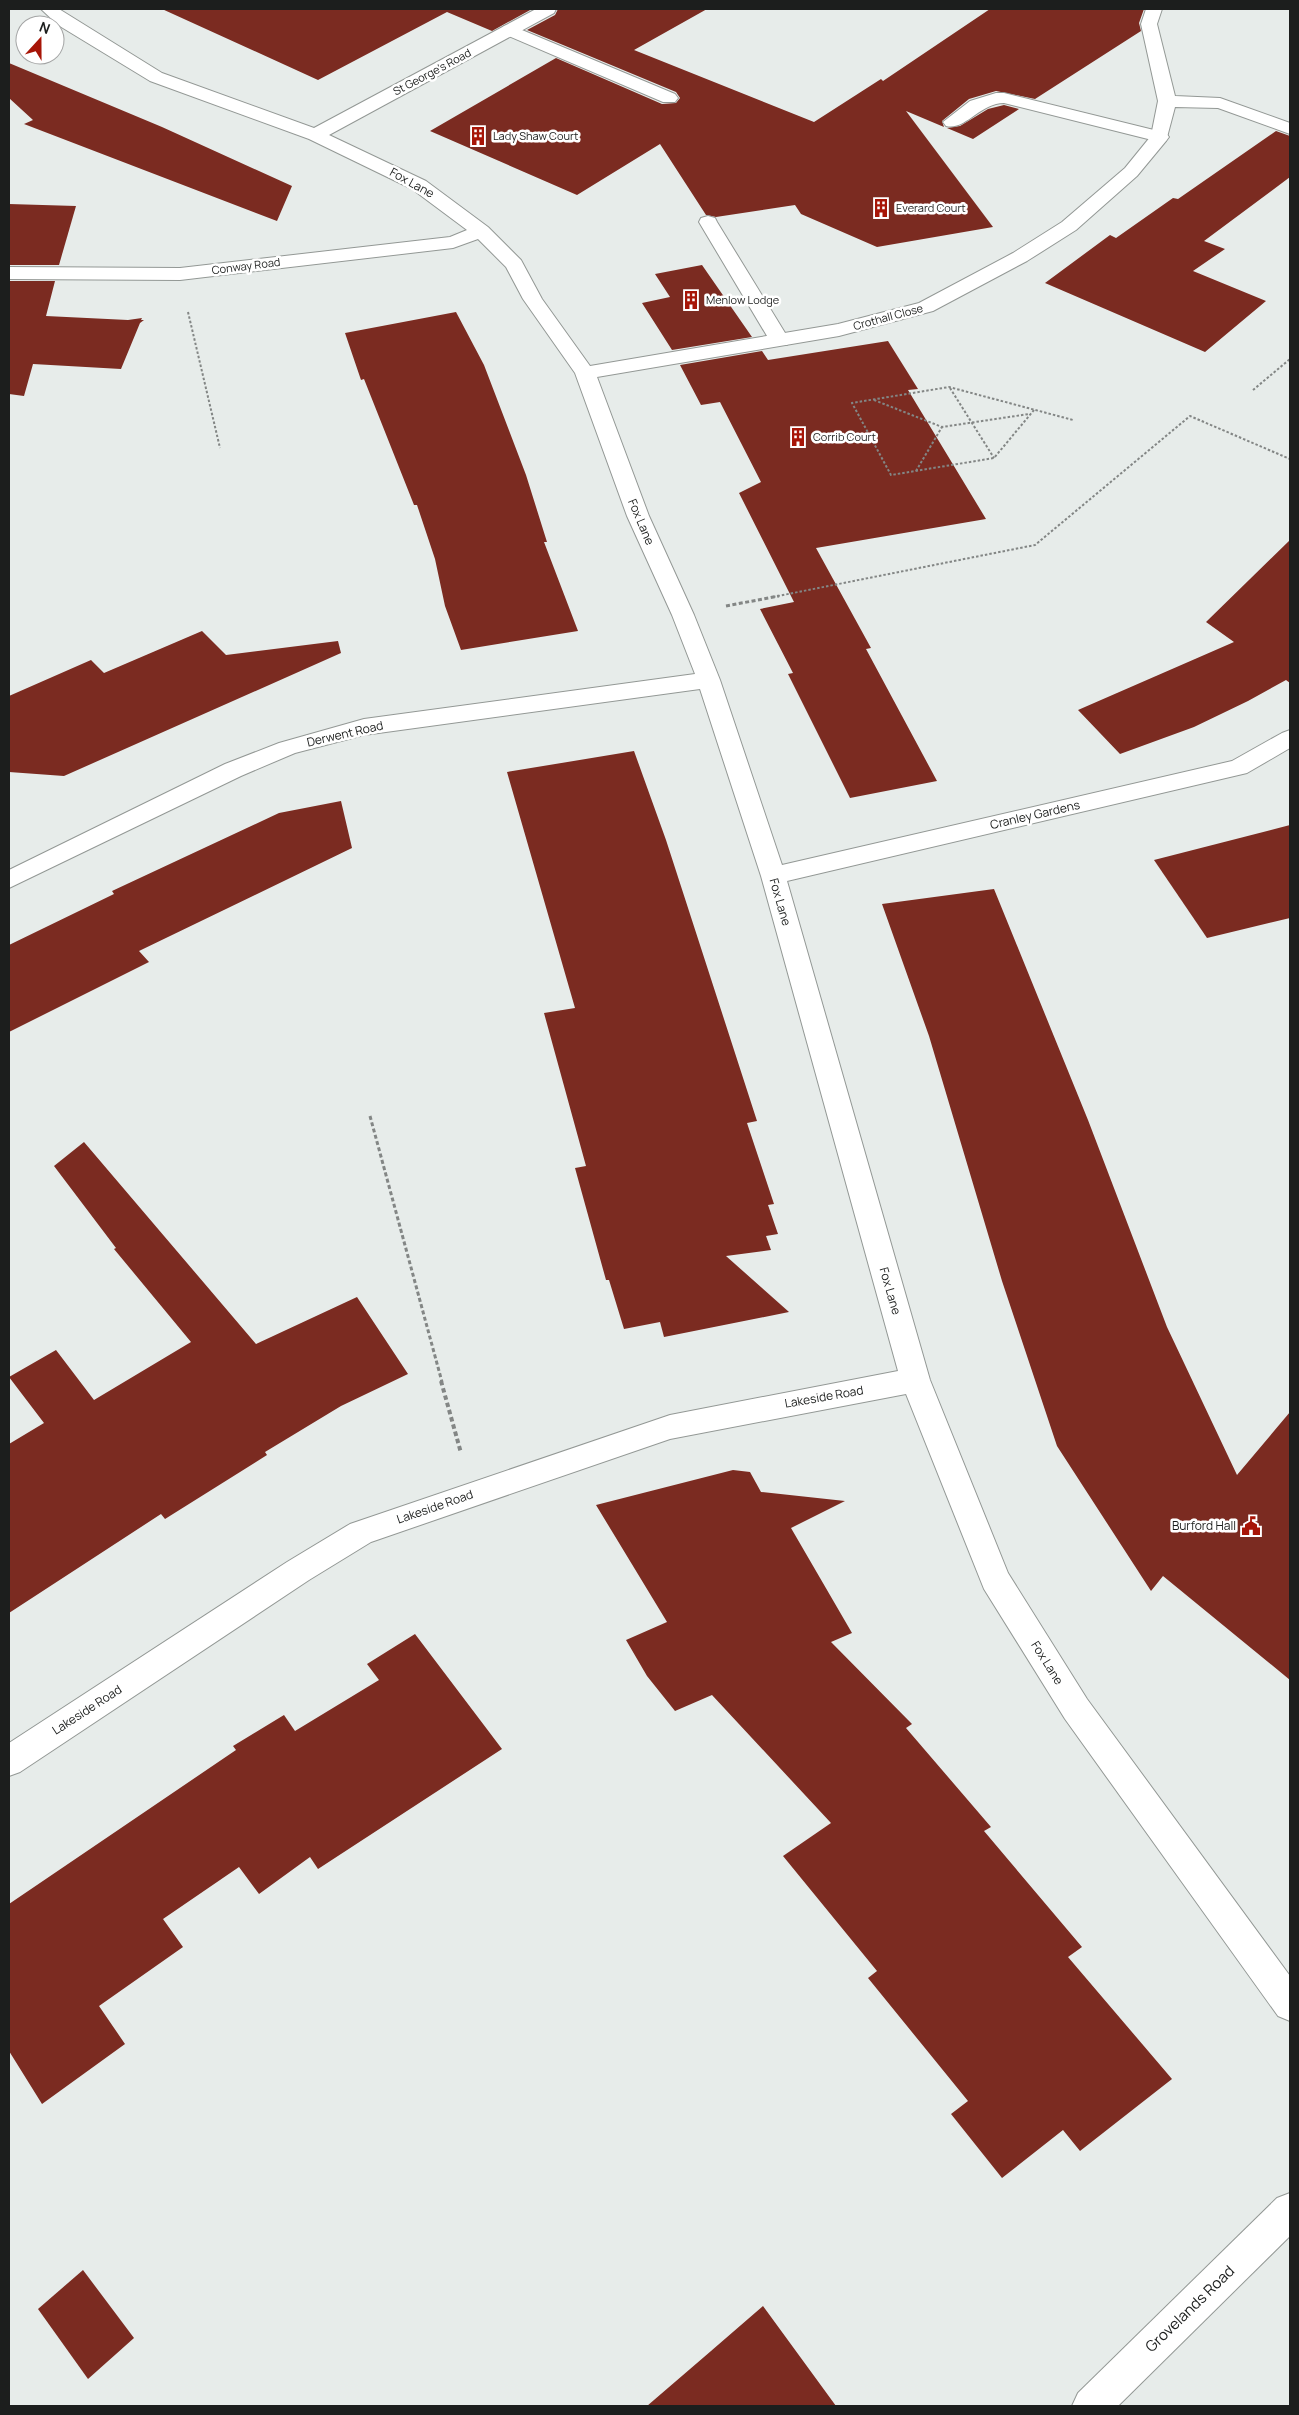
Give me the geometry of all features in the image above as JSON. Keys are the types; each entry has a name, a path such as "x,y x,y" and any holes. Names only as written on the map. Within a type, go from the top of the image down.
{"street":[{"name":"Fox Lane","path":"49,9 64,21 156,77 315,135 419,185 481,231 514,264 533,300 585,373 638,516 683,615 709,680 773,876 915,1380 995,1580 1076,1709 1290,2004"},
{"name":"St George's Road","path":"315,135 548,9"},
{"name":"Crothall Close","path":"585,373 839,330 926,308 1020,258 1069,226 1131,172 1160,137 1167,101 1149,24 1154,9"},
{"path":"510,30 669,98"},
{"path":"952,122 984,99 998,97 1160,137"},
{"path":"1167,101 1220,103 1290,128"},
{"path":"708,222 780,341"},
{"name":"Conway Road","path":"9,273 180,274 453,242 481,231"},
{"name":"Derwent Road","path":"9,880 233,770 287,748 364,727 709,680"},
{"name":"Cranley Gardens","path":"773,876 1239,767 1290,738"},
{"name":"Lakeside Road","path":"9,1761 290,1576 361,1533 670,1427 915,1380"},
{"name":"Grovelands Road","path":"1091,2406 1290,2211"}],"path":[{"path":"180,274 220,448"},
{"path":"1253,390 1290,359"},
{"path":"949,387 994,458"},
{"path":"1034,410 994,458 891,475 852,403 949,387 1073,420"},
{"path":"874,400 942,427 1030,414"},
{"path":"683,615 1034,545 1190,416 1290,459"},
{"path":"916,471 942,427"},
{"path":"370,1116 472,1495"}],"building":[{"path":"162,9 532,9 492,31 447,12 318,80"},
{"path":"558,9 707,9 634,50 814,122 881,79 883,81 990,9 1144,9 1139,23 1141,31 1035,99 996,91 969,99 942,121 944,127 906,111 993,227 877,247 801,214 795,205 716,217 706,215 660,144 577,195 430,131 556,58 662,104 676,103 680,98 676,92 527,30 555,15"},
{"path":"9,63 162,127 292,186 277,221 24,124 33,120 9,98"},
{"path":"1004,105 1019,109 973,139 947,128 960,126 988,109"},
{"path":"1276,131 1290,136 1290,177 1204,241 1225,249 1193,271 1266,301 1205,352 1045,283 1110,235 1116,238 1173,198 1178,199"},
{"path":"9,204 76,206 59,265 9,265"},
{"name":"Menlow Lodge","path":"702,265 752,337 672,350 642,303 670,297 655,274"},
{"path":"9,281 55,281 46,316 128,320 142,318 141,320 144,320 140,323 121,369 33,364 24,396 9,394"},
{"path":"456,312 484,365 526,475 547,542 544,542 578,631 461,650 445,606 435,559 417,505 414,505 364,379 361,380 345,333"},
{"path":"888,341 918,389 908,390 986,519 816,548 871,648 866,649 937,781 850,798 788,674 793,673 760,609 794,602 739,493 761,482 720,402 701,405 680,365 762,351 768,360"},
{"path":"1290,540 1290,683 1286,680 1194,727 1120,754 1078,710 1234,642 1206,622"},
{"path":"202,631 226,655 338,641 341,653 64,776 9,772 9,696 91,660 104,673"},
{"path":"634,751 666,840 757,1121 747,1123 774,1204 768,1205 778,1234 766,1236 771,1250 726,1256 789,1312 664,1337 660,1322 624,1329 609,1280 606,1280 575,1168 586,1166 544,1013 575,1008 507,772"},
{"path":"341,801 352,848 139,951 149,962 9,1032 9,945 114,894 112,891 279,813"},
{"path":"1290,825 1290,918 1207,938 1154,860"},
{"path":"994,889 1088,1120 1167,1327 1237,1475 1290,1412 1290,1680 1163,1576 1151,1591 1057,1446 1002,1281 929,1036 882,904"},
{"path":"84,1142 256,1344 357,1297 408,1374 341,1406 265,1452 267,1455 165,1519 161,1514 9,1613 9,1444 44,1423 9,1377 56,1350 94,1400 191,1342 114,1249 116,1248 54,1166"},
{"path":"733,1470 750,1472 761,1492 845,1501 791,1528 852,1633 831,1642 912,1724 906,1728 991,1827 984,1831 1082,1947 1068,1957 1172,2079 1080,2151 1063,2130 1002,2178 951,2114 968,2101 868,1978 877,1971 783,1856 831,1823 712,1695 675,1711 647,1676 626,1640 667,1622 596,1505"},
{"path":"415,1634 502,1749 318,1869 310,1857 259,1894 239,1867 163,1919 183,1947 99,2006 125,2044 42,2104 9,2051 9,1904 236,1750 233,1746 284,1715 295,1731 379,1680 367,1664"},
{"path":"83,2270 134,2338 88,2379 38,2309"},
{"path":"763,2306 836,2406 647,2406 711,2351"}],"place":[{"name":"Lady Shaw Court","path":"478,136"},
{"name":"Everard Court","path":"881,208"},
{"name":"Menlow Lodge","path":"691,300"},
{"name":"Corrib Court","path":"798,437"},
{"name":"Burford Hall","path":"1251,1526"}]}
